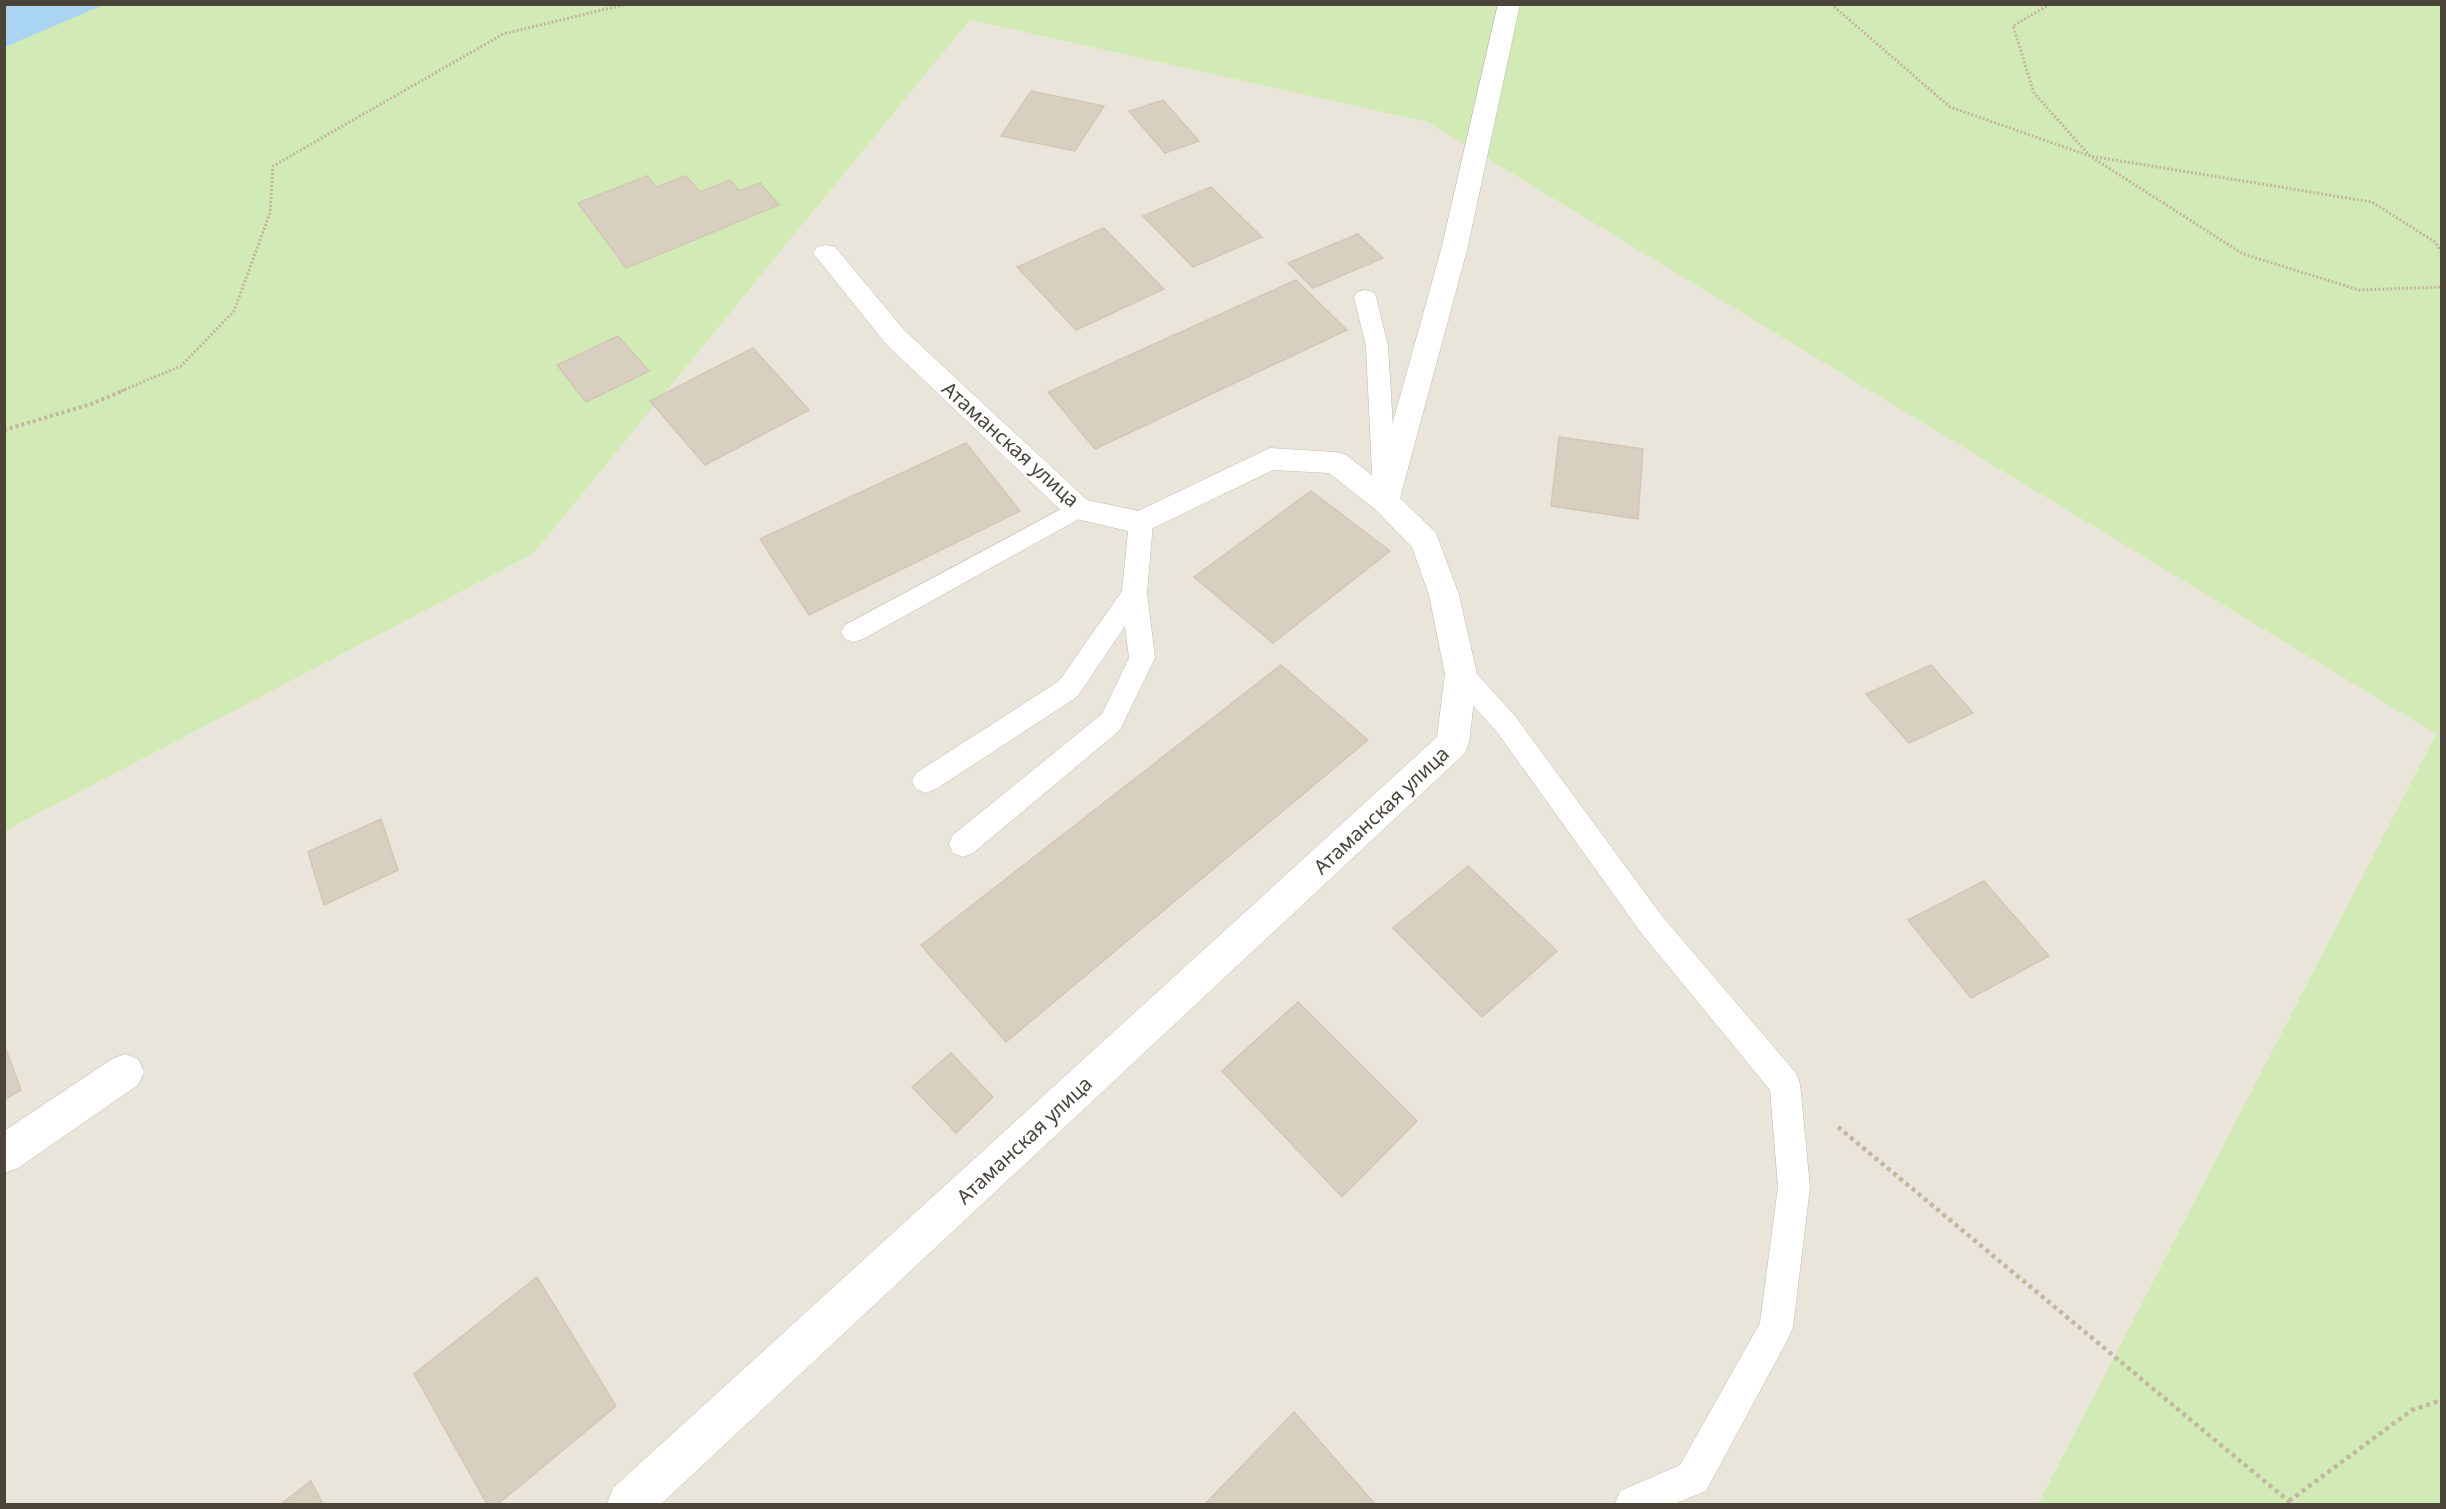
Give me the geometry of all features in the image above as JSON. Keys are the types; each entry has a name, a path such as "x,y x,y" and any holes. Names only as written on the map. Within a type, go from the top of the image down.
{"street":[{"path":"1385,501 1454,250 1509,4"},
{"name":"Атаманская улица","path":"629,1504 1453,744 1461,674 1444,595 1425,541 1385,501 1336,463 1270,459 1141,523 1078,508 895,337 826,253"},
{"path":"4,1154 125,1072"}],"lane":[{"path":"1365,297 1377,346 1385,501"},
{"path":"854,632 1078,508"},
{"path":"963,844 1111,722 1142,658 1134,593 1141,523"},
{"path":"926,782 1068,689 1134,593"},
{"path":"1461,674 1506,724 1652,925 1785,1084 1794,1187 1776,1327 1693,1478 1633,1504"}],"path":[{"path":"4,430 91,404 181,366 234,311 270,213 273,166 503,34 627,4"},
{"path":"1304,4 1311,4"},
{"path":"1831,4 1950,106 2090,156 2372,202 2436,242 2442,252"},
{"path":"2050,4 2013,26 2034,93 2090,156 2243,254 2359,290 2442,287"},
{"path":"1785,1084 2291,1503 2412,1410 2442,1400"}],"shaded area":[{"path":"970,20 1427,122 2436,734 2038,1504 5,1504 5,831 533,554"}],"green space":[{"path":"103,4 2441,5 2441,1504 2038,1504 2436,734 1427,122 970,20 533,554 5,831 4,47"}],"water":[{"path":"5,4 103,4 103,5 5,47"}],"building":[{"path":"1031,91 1104,106 1075,151 1001,136"},
{"path":"1163,100 1199,141 1165,153 1129,111"},
{"path":"647,176 656,187 686,176 700,192 730,180 739,191 760,183 779,205 626,268 578,203"},
{"path":"1211,187 1262,237 1193,267 1143,216"},
{"path":"1104,228 1164,289 1076,330 1017,267"},
{"path":"1358,234 1383,258 1313,288 1288,263"},
{"path":"1296,280 1347,330 1095,449 1048,392"},
{"path":"618,336 649,371 586,402 557,365"},
{"path":"753,348 809,410 705,465 650,401"},
{"path":"1559,437 1643,449 1638,519 1551,506"},
{"path":"966,443 1020,511 809,615 760,539"},
{"path":"1311,491 1390,551 1273,643 1194,577"},
{"path":"1281,665 1368,740 1006,1042 921,945"},
{"path":"1931,665 1973,713 1909,743 1866,694"},
{"path":"381,819 398,870 324,905 308,852"},
{"path":"1468,866 1557,951 1482,1017 1393,928"},
{"path":"1984,881 2049,956 1971,998 1908,920"},
{"path":"1298,1002 1417,1121 1342,1197 1222,1071"},
{"path":"4,1044 21,1090 4,1100"},
{"path":"951,1053 993,1097 956,1133 912,1087"},
{"path":"537,1277 616,1406 498,1504 487,1504 414,1374"},
{"path":"1294,1412 1375,1504 1205,1504"},
{"path":"311,1481 323,1504 281,1504"}]}
